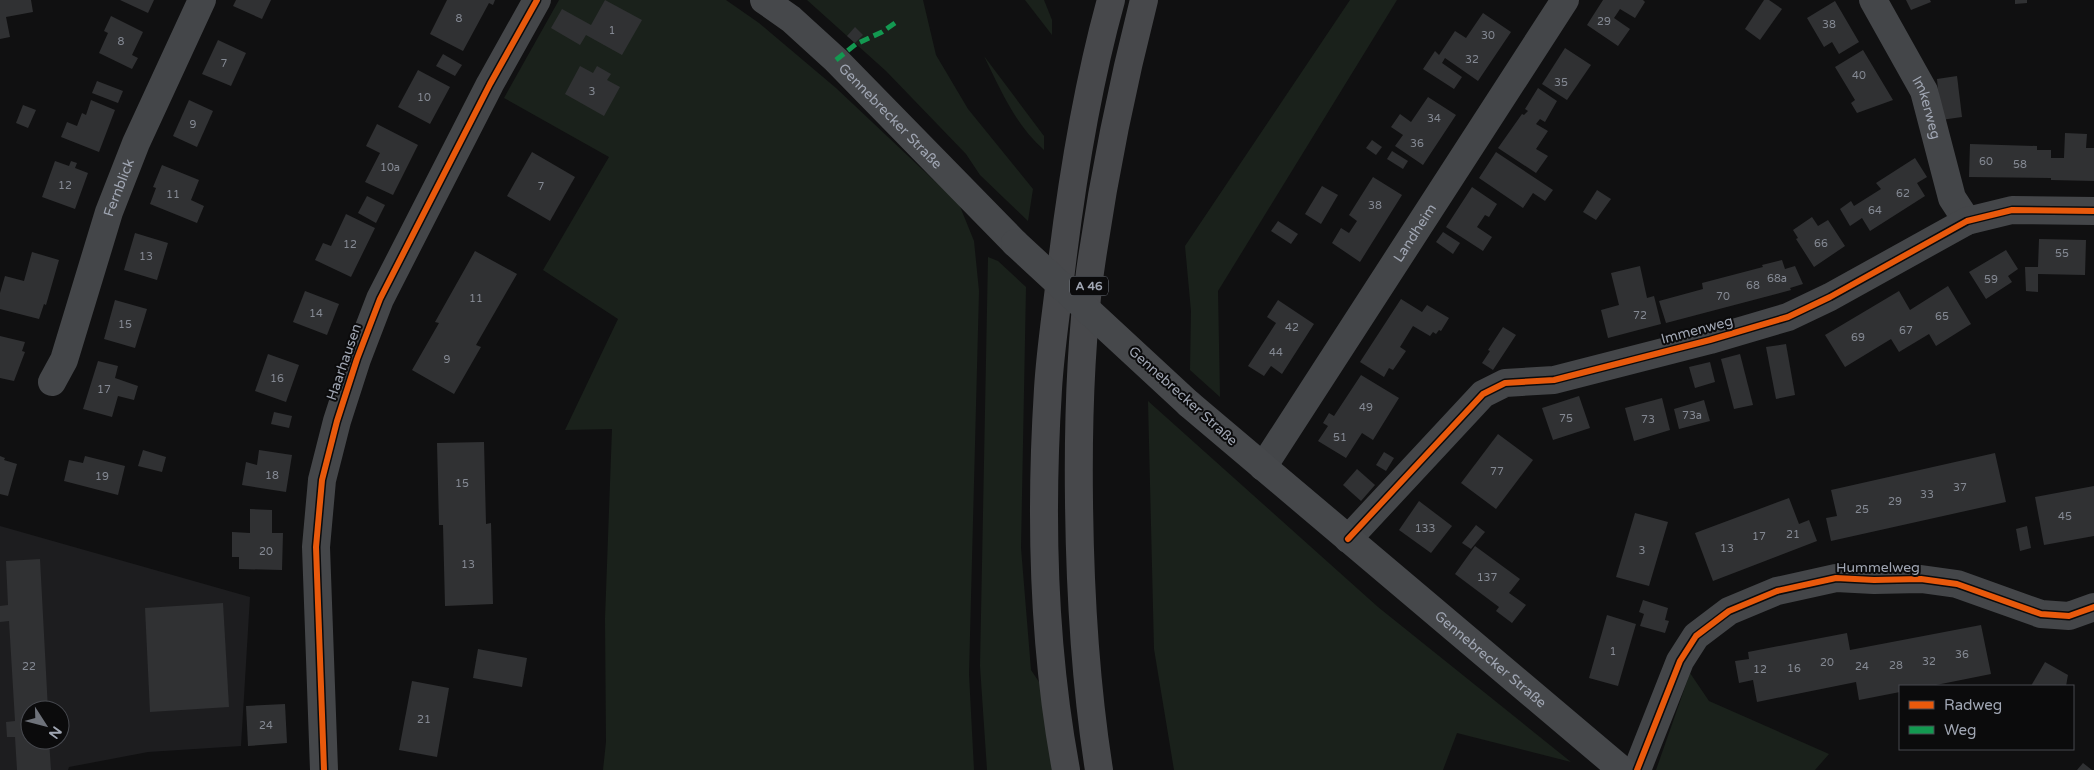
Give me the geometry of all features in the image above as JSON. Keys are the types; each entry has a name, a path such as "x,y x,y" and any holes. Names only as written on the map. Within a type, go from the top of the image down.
{"highway":[{"name":"A 46","path":"1066,770 1056,702 1047,595 1044,504 1048,388 1064,246 1077,155 1102,34 1111,0"},
{"name":"A 46","path":"1100,770 1086,666 1080,577 1080,390 1090,273 1099,212 1127,67 1144,0"}],"main road":[{"name":"Gennebrecker Straße","path":"764,0 791,19 836,60 1015,243 1188,404 1622,770"}],"street":[{"name":"Fernblick","path":"52,382 64,360 109,212 136,143 202,0"},
{"name":"Haarhausen","path":"324,770 316,547 322,480 337,422 357,359 380,299 490,84 537,0"},
{"name":"Landheim","path":"1263,467 1565,0"},
{"name":"Imkerweg","path":"1873,0 1924,90 1952,198 1966,220"},
{"name":"Immenweg","path":"1348,539 1483,394 1505,383 1554,380 1788,317 1830,297 1966,220 2012,210 2094,211"},
{"name":"Hummelweg","path":"1637,770 1680,661 1696,636 1729,612 1777,591 1836,578 1874,580 1921,579 1957,584 2041,614 2069,616 2094,607"}],"shaded area":[{"path":"559,0 726,0 759,23 836,88 959,204 974,241 979,291 969,674 974,770 603,770 606,742 605,619 612,429 565,430 618,319 543,270 609,157 504,98"},
{"path":"807,0 923,0 936,55 968,109 1033,189 1028,221 980,175 966,154 886,71"},
{"path":"1025,0 1044,0 1052,20 1052,35"},
{"path":"1350,0 1397,0 1218,291 1220,397 1190,370 1191,311 1185,246"},
{"path":"984,56 1044,136 1044,150 1017,118"},
{"path":"988,257 998,261 1026,287 1021,548 1031,670 1045,691 1057,770 987,770 980,666"},
{"path":"1148,401 1378,607 1571,762 1457,733 1443,770 1174,770 1154,649"},
{"path":"0,526 250,597 241,746 148,752 69,767 68,770 0,770"},
{"path":"1690,673 1709,701 1829,754 1815,770 1656,770"}],"building":[{"path":"0,0 31,0 33,12 6,17 10,37 0,39"},
{"path":"120,0 154,0 148,13"},
{"path":"236,0 271,0 262,19 233,6"},
{"path":"447,0 495,0 493,5 489,3 463,51 430,34"},
{"path":"605,0 642,20 622,55 586,35 580,45 551,28 562,9 591,25"},
{"path":"1603,0 1643,0 1645,2 1635,18 1620,9 1614,18 1630,29 1618,46 1587,25"},
{"path":"1764,0 1769,0 1782,9 1760,40 1745,29"},
{"path":"1906,0 1930,0 1931,2 1911,10"},
{"path":"2015,0 2027,0 2027,3 2015,4"},
{"path":"1835,1 1859,42 1839,54 1832,42 1824,47 1807,18"},
{"path":"1483,13 1511,32 1478,81 1445,58 1442,63 1462,77 1454,89 1423,69 1435,51 1439,55 1455,31 1466,38"},
{"path":"111,16 143,32 132,55 138,58 132,69 99,53 108,33 104,31"},
{"path":"855,27 863,35 855,43 847,36"},
{"path":"218,40 246,53 231,86 202,74"},
{"path":"1565,48 1591,65 1567,100 1542,84"},
{"path":"1863,50 1893,100 1857,113 1851,103 1855,100 1835,67"},
{"path":"443,54 462,65 455,76 436,66"},
{"path":"580,66 593,73 597,66 611,74 607,80 620,87 604,116 565,94"},
{"path":"418,70 450,87 430,124 398,107"},
{"path":"1957,76 1962,117 1941,120 1937,79"},
{"path":"97,81 123,91 118,103 92,93"},
{"path":"1538,88 1557,101 1545,122 1540,119 1536,124 1548,131 1536,149 1548,156 1536,173 1498,148 1522,114 1524,115 1528,111 1525,109"},
{"path":"1428,97 1456,115 1423,165 1395,146 1403,135 1391,127 1400,114 1411,122"},
{"path":"91,100 115,110 99,152 61,137 67,122 77,126 82,113 86,115"},
{"path":"189,100 213,111 197,147 173,136"},
{"path":"23,105 36,110 28,128 16,123"},
{"path":"377,124 418,145 393,195 365,182 380,153 366,146"},
{"path":"2065,133 2087,134 2086,148 2094,148 2094,181 2051,180 2051,178 1969,177 1970,144 2037,146 2037,150 2051,150 2051,158 2064,158"},
{"path":"1372,140 1382,147 1376,155 1366,148"},
{"path":"1392,151 1408,161 1403,169 1387,159"},
{"path":"532,152 575,177 550,221 507,196"},
{"path":"1496,152 1553,190 1545,201 1533,193 1523,208 1479,178"},
{"path":"1915,158 1927,177 1917,183 1925,196 1870,231 1862,218 1850,226 1840,209 1851,201 1854,206 1881,189 1876,183"},
{"path":"55,161 69,166 71,161 77,163 75,168 88,173 75,209 42,197"},
{"path":"162,165 199,180 191,200 204,206 197,223 150,204 156,188 153,187"},
{"path":"1373,177 1402,195 1360,262 1332,243 1341,228 1349,233 1357,221 1349,215"},
{"path":"1322,186 1338,195 1321,224 1305,214"},
{"path":"1472,187 1497,204 1489,217 1485,215 1477,227 1492,237 1483,251 1446,227"},
{"path":"1597,190 1611,199 1596,220 1583,212"},
{"path":"367,196 385,205 376,223 358,213"},
{"path":"346,214 375,228 351,277 315,260 323,243 331,246"},
{"path":"1812,217 1818,226 1828,220 1845,246 1814,267 1796,239 1798,238 1793,230"},
{"path":"1278,221 1298,234 1291,244 1271,231"},
{"path":"1443,232 1460,243 1453,254 1436,242"},
{"path":"135,233 168,243 157,280 124,270"},
{"path":"2039,239 2086,240 2085,275 2038,274 2038,292 2026,291 2025,267 2038,267"},
{"path":"2006,250 2018,269 2008,276 2012,282 1986,299 1969,272"},
{"path":"475,251 517,274 476,345 481,347 454,394 412,370 439,323 435,322"},
{"path":"32,252 59,260 46,305 44,304 39,319 0,309 0,293 5,276 24,281"},
{"path":"1782,260 1785,269 1795,266 1803,284 1790,288 1791,290 1666,323 1659,301 1703,289 1702,283"},
{"path":"1640,266 1647,298 1654,296 1661,324 1608,338 1601,310 1619,305 1611,273"},
{"path":"1948,286 1971,324 1936,346 1929,334 1899,352 1891,339 1845,367 1825,335 1899,291 1910,310"},
{"path":"305,291 339,304 327,335 293,322"},
{"path":"1401,299 1422,312 1427,305 1449,318 1441,331 1439,330 1436,334 1433,332 1430,336 1413,326 1400,347 1406,351 1393,370 1389,368 1384,377 1360,362"},
{"path":"115,300 147,309 135,348 104,339"},
{"path":"1278,300 1314,324 1282,374 1271,366 1264,376 1248,366 1276,323 1267,317"},
{"path":"1503,327 1516,335 1493,370 1482,363"},
{"path":"0,336 25,342 22,351 25,352 14,381 0,378"},
{"path":"1786,344 1795,395 1776,399 1766,347"},
{"path":"268,354 299,365 286,402 255,391"},
{"path":"1740,354 1753,405 1734,409 1721,359"},
{"path":"98,361 118,366 115,378 138,386 134,400 118,396 112,417 83,409"},
{"path":"1710,362 1715,382 1695,388 1689,367"},
{"path":"1361,375 1399,398 1373,440 1362,433 1346,458 1318,441 1328,426 1323,423 1329,413 1334,416"},
{"path":"1579,396 1590,428 1553,440 1542,408"},
{"path":"1662,398 1670,430 1634,441 1625,408"},
{"path":"1704,400 1710,421 1679,429 1674,409"},
{"path":"274,412 292,416 289,428 271,424"},
{"path":"1498,434 1533,460 1496,509 1461,483"},
{"path":"484,442 486,524 491,523 493,604 445,606 443,525 439,525 437,443"},
{"path":"143,450 166,457 162,472 138,466"},
{"path":"259,450 292,455 286,492 242,485 246,462 257,465"},
{"path":"1384,452 1394,458 1386,471 1376,465"},
{"path":"1995,453 2006,502 1831,541 1826,518 1837,516 1831,490"},
{"path":"0,456 5,458 4,460 17,464 8,496 0,494"},
{"path":"85,456 125,466 118,495 64,481 69,460 83,463"},
{"path":"1357,469 1375,485 1361,501 1343,485"},
{"path":"2094,486 2094,536 2044,545 2035,497"},
{"path":"1789,498 1799,524 1809,520 1817,541 1713,581 1695,533"},
{"path":"1419,501 1452,526 1431,553 1399,530"},
{"path":"250,509 272,510 272,533 283,533 282,570 239,569 239,557 232,557 232,532 250,533"},
{"path":"1635,513 1668,522 1649,586 1616,577"},
{"path":"1476,525 1485,532 1471,549 1462,543"},
{"path":"2027,526 2031,548 2020,551 2016,529"},
{"path":"1475,546 1520,579 1509,593 1526,605 1512,623 1496,611 1499,607 1455,574"},
{"path":"40,559 47,700 20,700 20,750 50,750 51,770 17,770 15,737 7,737 6,722 15,721 9,621 0,622 0,606 8,605 6,561"},
{"path":"1643,600 1668,608 1665,620 1669,621 1665,633 1640,626 1644,614 1639,612"},
{"path":"223,603 229,707 150,712 145,608"},
{"path":"1607,615 1636,624 1618,686 1589,678"},
{"path":"1981,625 1991,674 1936,685 1899,685 1899,692 1859,700 1856,682 1757,702 1753,680 1739,683 1735,661 1749,659 1748,652 1847,633 1850,650"},
{"path":"478,649 527,658 522,687 473,678"},
{"path":"2045,662 2068,675 2066,685 2032,685"},
{"path":"412,681 449,688 437,757 399,750"},
{"path":"285,704 287,743 248,746 246,706"},
{"path":"2083,763 2092,770 2077,770"}],"marked path":[{"path":"836,60 856,44 882,32 895,23"}],"cycle path":[{"path":"324,770 316,547 322,480 337,421 357,359 380,299 490,84 537,0"},
{"path":"1348,539 1483,394 1505,383 1554,380 1710,340 1788,317 1830,297 1967,221 2012,210 2094,211"},
{"path":"1637,770 1680,661 1696,636 1729,611 1777,591 1836,578 1874,580 1921,579 1957,584 2041,614 2069,616 2094,607"}]}
